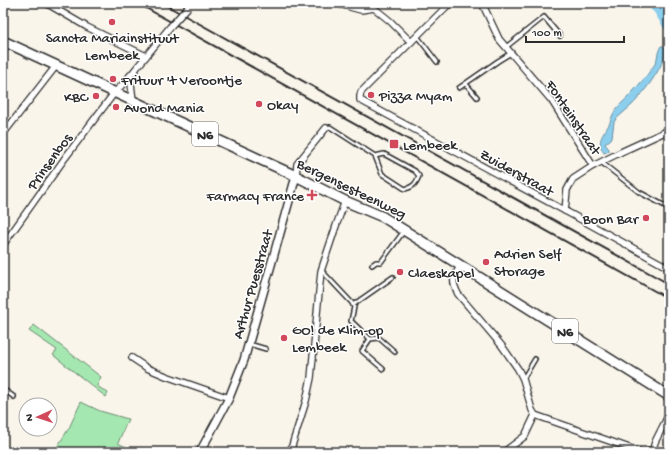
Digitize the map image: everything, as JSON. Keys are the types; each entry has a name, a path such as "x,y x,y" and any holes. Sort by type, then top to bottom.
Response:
{"main road":[{"name":"Bergensesteenweg","path":"3,41 296,176 345,201 383,217 669,396"}],"street":[{"path":"46,3 87,27 146,56"},
{"path":"335,3 361,10 375,6 411,42 450,3"},
{"name":"Fonteinstraat","path":"482,3 499,39 552,101 593,166"},
{"name":"Prinsenbos","path":"3,245 65,158 115,92 190,5"},
{"name":"Zuiderstraat","path":"411,42 362,92 360,100 669,268"},
{"path":"3,134 56,66"},
{"path":"130,76 133,100"},
{"path":"296,176 297,164 326,128"},
{"name":"Fonteinstraat","path":"565,211 568,190 573,179 593,166 669,130"},
{"name":"Arthur Puesstraat","path":"200,452 229,398 244,360 296,176"},
{"path":"290,452 306,401 311,378 321,271 345,201"},
{"path":"461,265 454,277 454,287 458,294 502,346 518,369 523,379 532,410 535,415 641,452"},
{"path":"132,358 147,368 166,376 229,398"},
{"path":"647,452 656,451 655,442 669,414"},
{"path":"504,452 526,436 535,415"}],"lane":[{"path":"506,47 544,17 560,36"},
{"path":"417,36 437,62"},
{"path":"459,88 498,60 511,53"},
{"path":"466,84 477,97"},
{"path":"326,128 330,128 375,156 382,174 405,189 411,188 417,182 419,176 415,171 384,154 375,156"},
{"path":"601,162 639,192 669,208"},
{"path":"372,265 376,262 381,262 405,230"},
{"path":"321,271 353,305 354,307 351,321 370,339 379,338 395,352"},
{"path":"353,305 393,277"},
{"path":"370,339 362,352 383,369"},
{"path":"249,344 266,349"},
{"path":"523,379 535,359"},
{"path":"3,389 14,397"}],"green space":[{"path":"34,325 101,377 97,386 108,393 106,397 53,355 57,350 29,331"},
{"path":"81,402 100,411 128,419 118,443 136,452 54,452 69,428"}],"water":[{"path":"661,46 664,46 665,52 660,68 632,105 614,122 612,137 605,144 609,151 604,153 600,143 614,113 655,64"}],"waterway":[{"path":"653,3 659,9 669,25"}],"railway":[{"path":"137,3 669,299"},
{"path":"162,3 669,284"}],"place":[{"name":"Sancta Mariainstituut Lembeek","path":"112,22"},
{"name":"Frituur 't Veroontje","path":"113,79"},
{"name":"Pizza Myam","path":"371,95"},
{"name":"KBC","path":"96,96"},
{"name":"Okay","path":"259,104"},
{"name":"Avond Mania","path":"116,107"},
{"name":"Lembeek","path":"394,144"},
{"name":"Farmacy France","path":"312,195"},
{"name":"Boon Bar","path":"646,218"},
{"name":"Adrien Self Storage","path":"486,262"},
{"name":"Claeskapel","path":"400,272"},
{"name":"GO! de Klim-op Lembeek","path":"284,338"}]}
